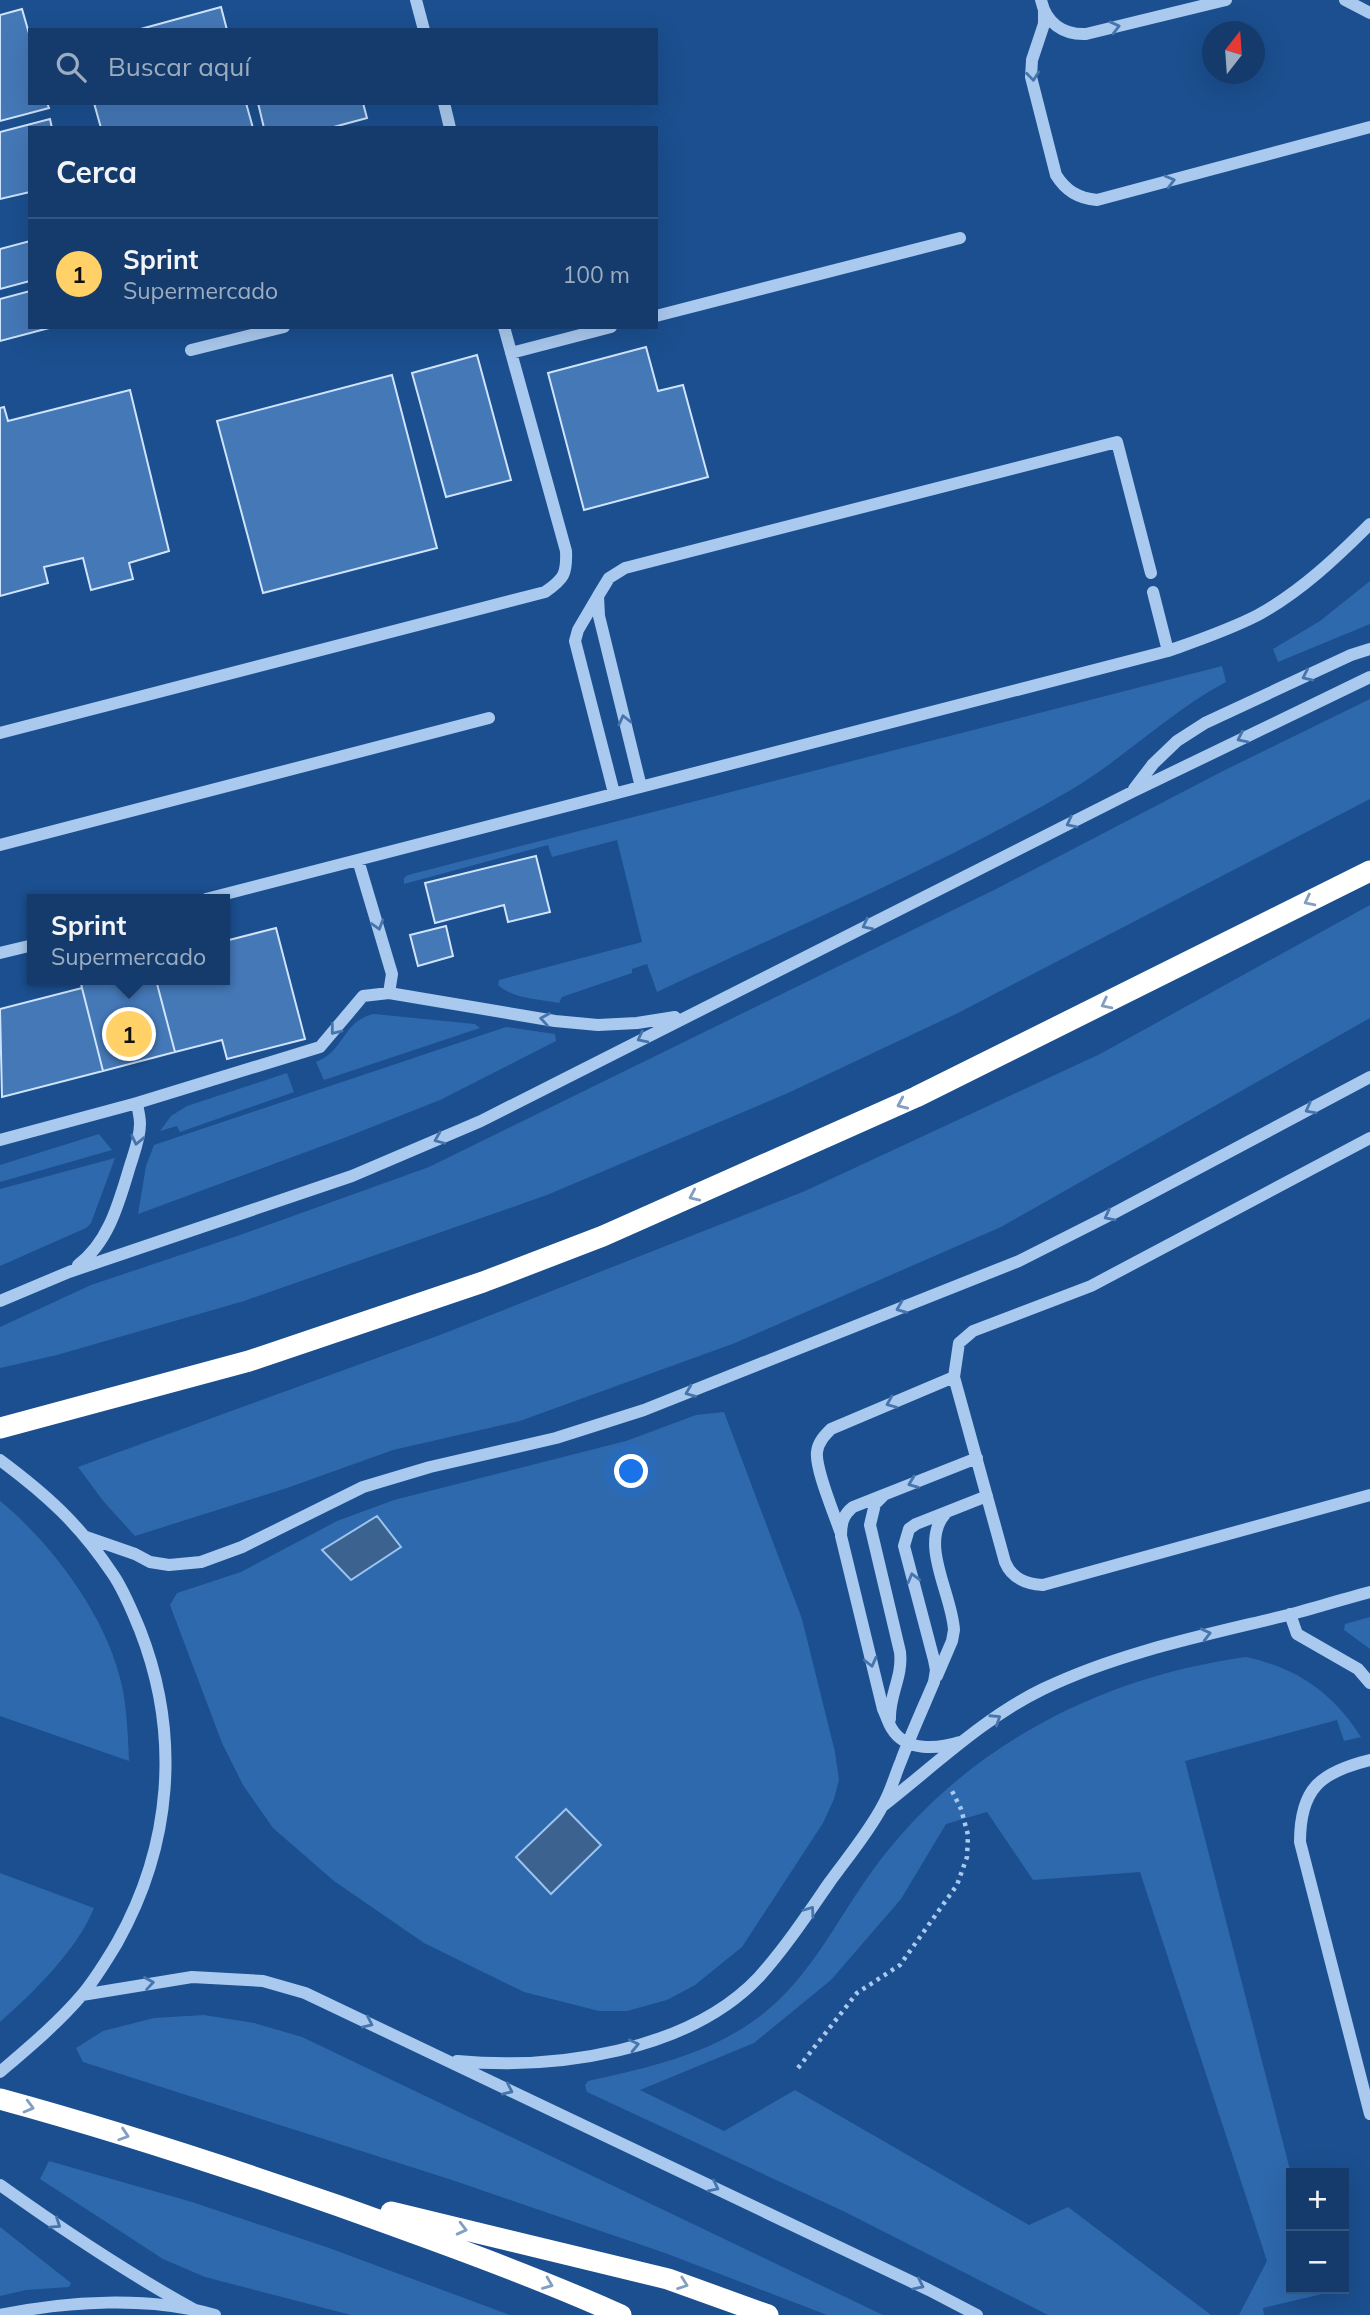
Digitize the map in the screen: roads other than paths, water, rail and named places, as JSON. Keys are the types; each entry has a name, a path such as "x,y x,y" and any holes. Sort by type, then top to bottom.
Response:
{"highway":[{"path":"0,1428 249,1361 483,1282 603,1236 916,1097 1370,870"},
{"path":"0,2099 277,2184 446,2244 621,2315"},
{"path":"277,2184 668,2279 768,2315"}],"street":[{"path":"416,0 423,28"},
{"path":"1042,5 1051,22 1075,35 1226,0"},
{"path":"1345,0 1370,13"},
{"path":"1042,5 1044,24 1032,60 1031,77 1056,175 1063,186 1085,198 1097,200 1370,127"},
{"path":"444,105 450,126"},
{"path":"658,315 960,238"},
{"path":"191,350 276,329"},
{"path":"0,733 545,592 558,583 566,570 566,551 505,329"},
{"path":"511,353 603,329"},
{"path":"614,793 575,641 578,630 609,578 625,568 1117,442 1151,573"},
{"path":"225,894 1168,651 1214,635 1258,615 1290,595 1335,558 1370,524"},
{"path":"1153,592 1168,651"},
{"path":"598,596 599,616 641,786"},
{"path":"1132,792 1177,741 1205,723 1351,655 1370,649"},
{"path":"0,1301 69,1272 352,1176 481,1121 1132,792 1370,677"},
{"path":"0,845 489,718"},
{"path":"358,860 392,974 389,993"},
{"path":"0,953 27,946"},
{"path":"0,1140 137,1103 320,1047 363,996 389,993 555,1021 598,1025 685,1016"},
{"path":"86,1537 150,1562 169,1565 201,1562 242,1547 363,1488 430,1467 556,1438 644,1410 1019,1261 1370,1076"},
{"path":"69,1272 88,1257 99,1243 119,1202 139,1133 137,1103"},
{"path":"1370,1138 1091,1286 973,1331 959,1343 954,1377 1008,1569 1028,1584 1043,1585 1370,1495"},
{"path":"954,1377 831,1429 822,1438 817,1450 817,1462 841,1536 883,1709 892,1730 908,1742 921,1747 940,1747 967,1741"},
{"path":"841,1536 841,1524 846,1513 853,1507 977,1458"},
{"path":"0,1460 58,1506 86,1537 113,1574 133,1612 148,1650 163,1716 167,1760 164,1806 150,1872 129,1921 108,1958 82,1995 50,2028 0,2072"},
{"path":"885,1495 875,1504 870,1525 900,1652 900,1673 890,1705 892,1730"},
{"path":"934,1682 934,1660 904,1546 909,1529 916,1524 987,1496"},
{"path":"446,2060 500,2064 568,2059 651,2041 697,2023 728,2004 758,1978 810,1911 884,1805 952,1641 954,1630 934,1546 937,1523 946,1513"},
{"path":"884,1805 989,1723 1042,1690 1109,1663 1203,1635 1370,1592"},
{"path":"1290,1614 1297,1634 1358,1669 1370,1683"},
{"path":"1370,1760 1325,1776 1310,1792 1300,1818 1300,1842 1370,2114"},
{"path":"82,1995 192,1977 263,1981 305,1993 977,2315"},
{"path":"0,2185 146,2283 195,2309 215,2315"},
{"path":"0,2315 39,2307 84,2304 195,2309"}],"place":[{"name":"Sprint","path":"129,1034"}]}
